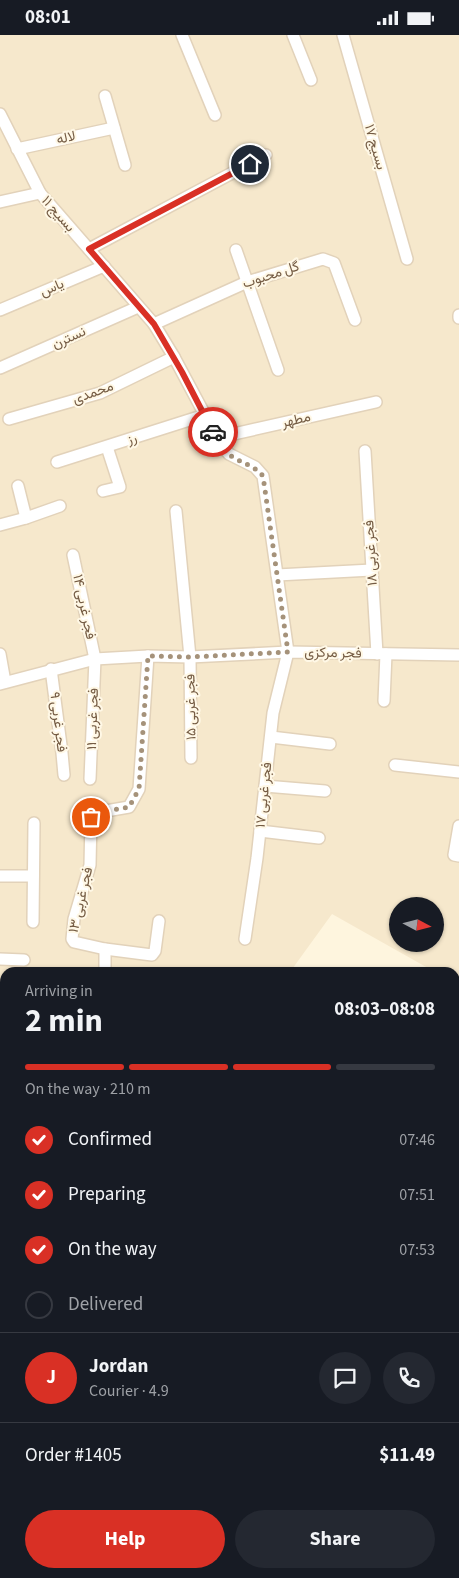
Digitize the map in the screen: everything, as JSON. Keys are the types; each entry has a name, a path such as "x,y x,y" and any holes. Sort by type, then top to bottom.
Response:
{"street":[{"path":"182,35 215,115"},
{"path":"294,35 311,80"},
{"name":"بسیج ۱۷","path":"343,35 407,259"},
{"path":"105,96 125,165"},
{"name":"بسیج ۱۱","path":"0,114 40,193 154,324 174,357 216,438 229,454 255,467 263,476 278,575"},
{"name":"لاله","path":"17,149 114,128"},
{"path":"89,249 266,155"},
{"path":"0,202 40,193"},
{"path":"236,250 278,370"},
{"name":"گل محبوب","path":"154,324 247,282 323,259 334,263 355,321"},
{"name":"یاس","path":"0,308 104,266"},
{"name":"نسترن","path":"0,368 138,307"},
{"name":"محمدی","path":"9,419 100,393 174,357"},
{"name":"مطهر","path":"216,438 376,402"},
{"name":"رز","path":"58,462 205,415"},
{"path":"103,491 120,487 107,447"},
{"name":"فجر غربی ۱۸","path":"365,451 372,570 384,701"},
{"path":"18,486 26,519"},
{"path":"0,525 26,519 60,505"},
{"name":"فجر غربی ۱۵","path":"176,511 190,657 191,758"},
{"name":"فجر غربی ۱۴","path":"73,555 95,659"},
{"path":"288,652 278,575 372,570"},
{"name":"فجر مرکزی","path":"3,683 95,659 288,652 459,655"},
{"name":"فجر غربی ۱۷","path":"245,939 274,713 288,652"},
{"path":"0,654 3,683"},
{"name":"فجر غربی ۱۳","path":"148,656 139,789 129,807 100,812 91,817 90,865 74,919 72,939 74,943 152,955 155,951 160,921"},
{"name":"فجر غربی ۱۱","path":"90,779 95,659"},
{"name":"فجر غربی ۹","path":"51,669 64,775"},
{"path":"271,737 330,744"},
{"path":"395,765 459,772"},
{"path":"265,786 326,791"},
{"path":"33,922 34,823"},
{"path":"459,826 454,855 459,856"},
{"path":"260,831 319,838"},
{"path":"0,876 33,876"},
{"path":"105,949 105,967"},
{"path":"0,959 24,960"}],"shaded area":[{"path":"0,35 459,35 459,967 426,967 401,953 444,953 444,897 389,897 389,946 332,914 294,967 0,967"}],"way so far":[{"path":"91,817 100,812 129,807 139,789 148,656 190,657 288,652 263,476 255,467 247,465 229,454 213,432"}],"route":[{"path":"213,432 174,357 154,324 89,249 250,164"}]}
